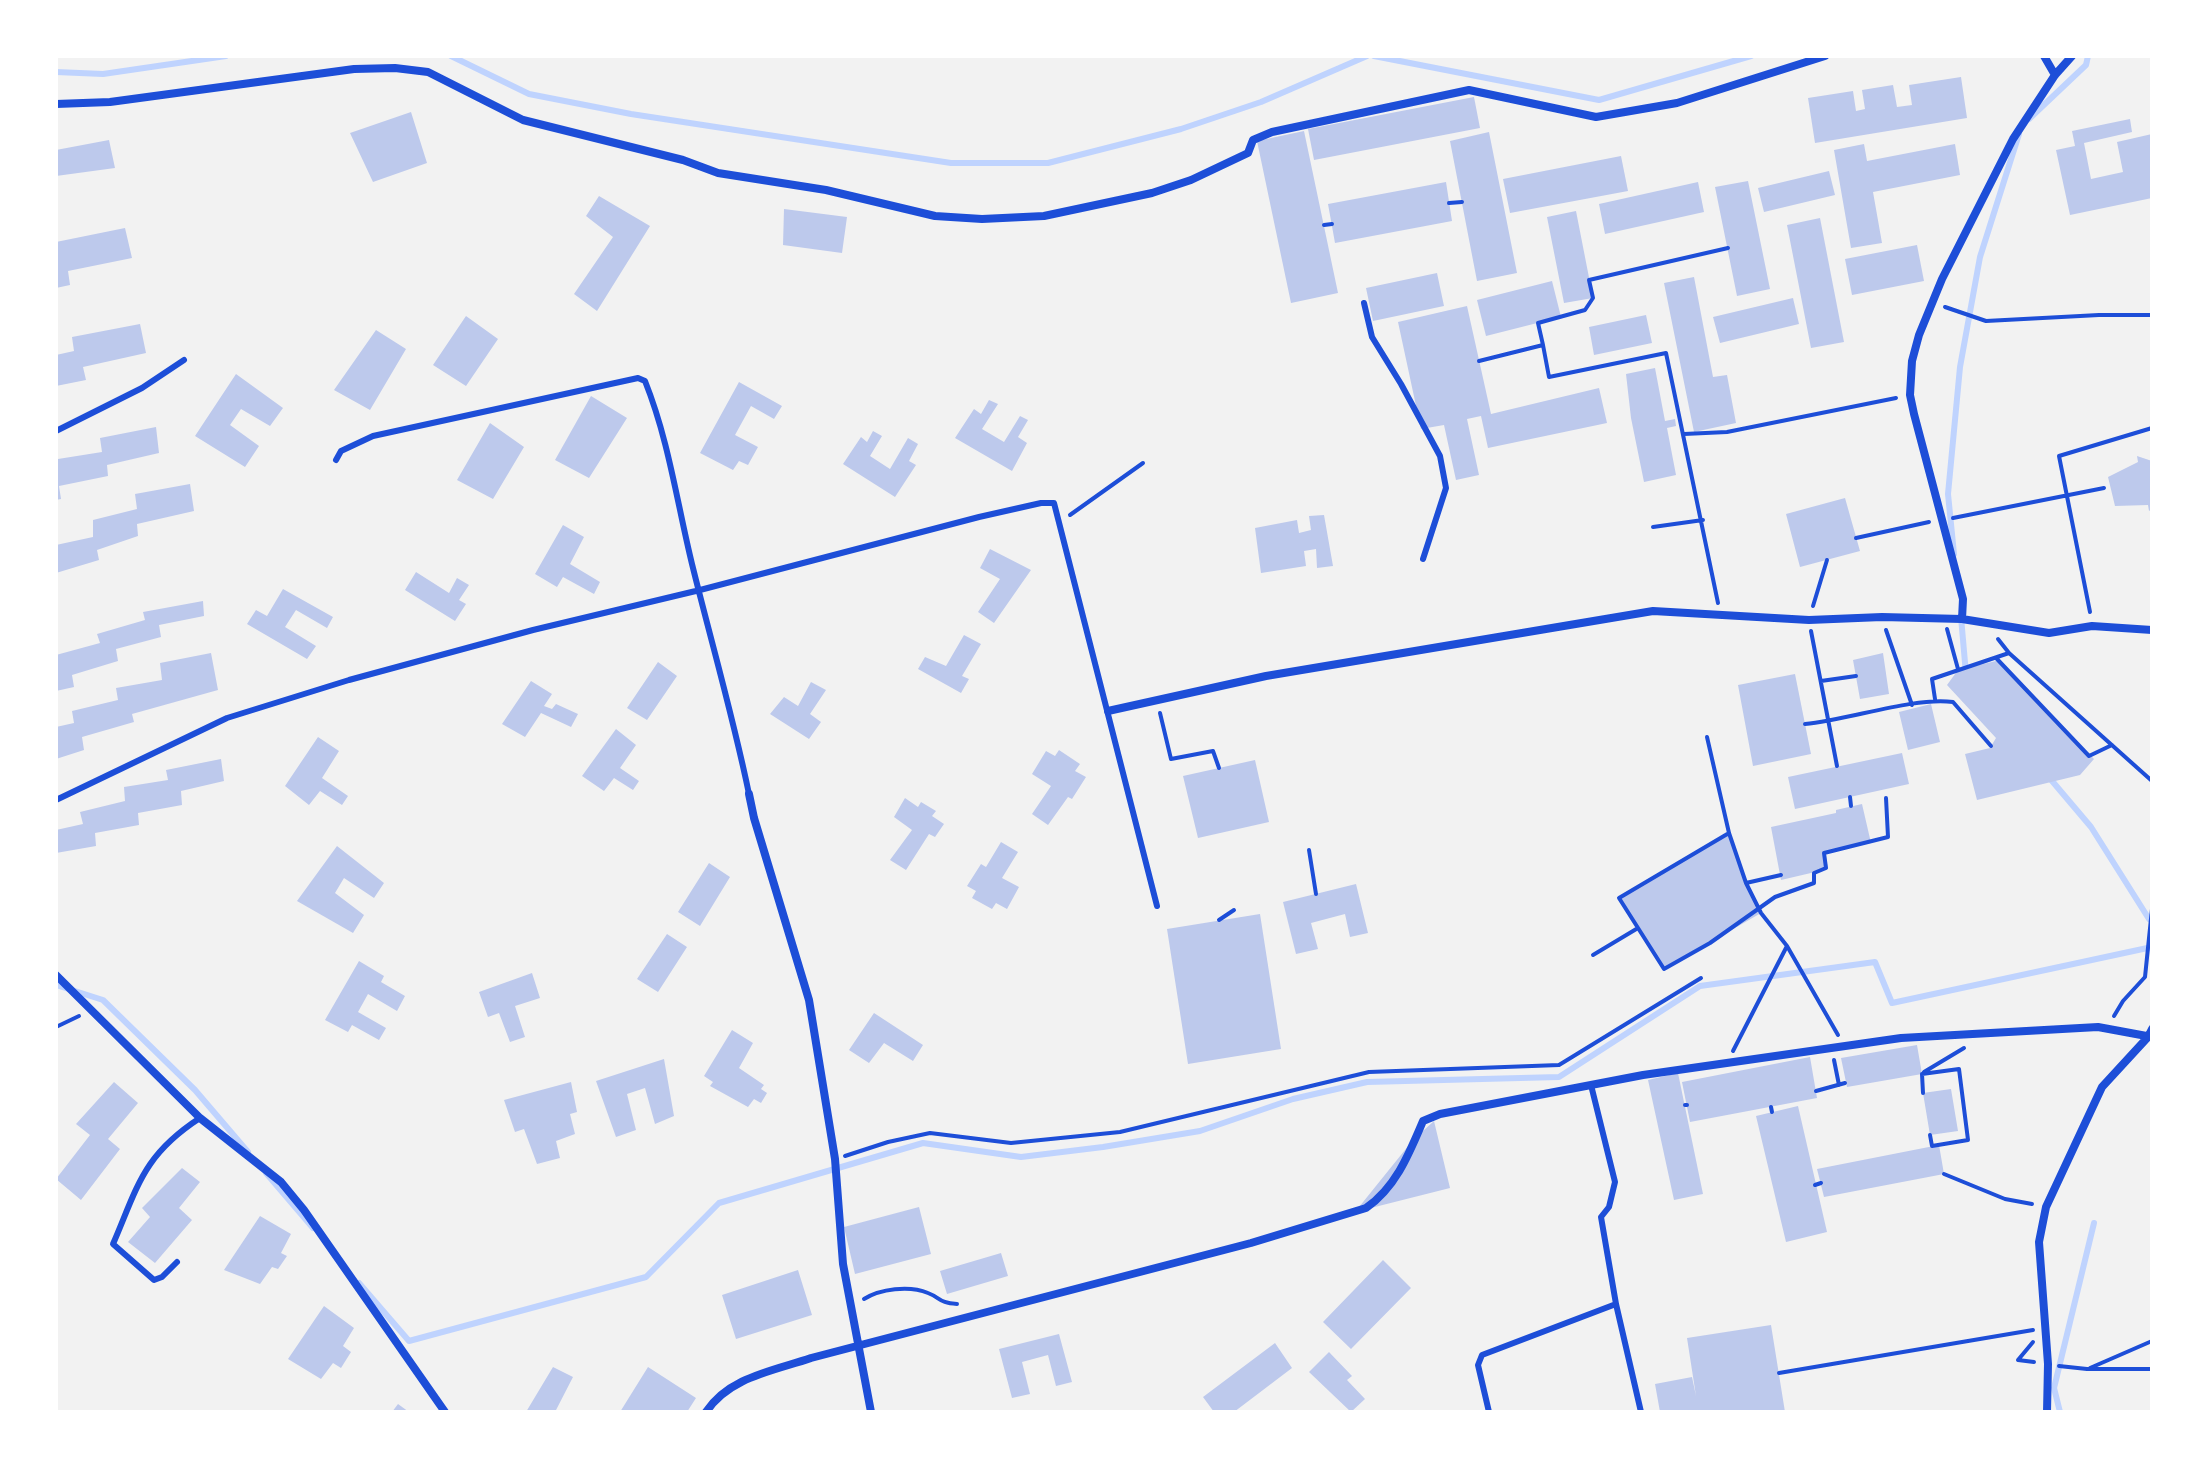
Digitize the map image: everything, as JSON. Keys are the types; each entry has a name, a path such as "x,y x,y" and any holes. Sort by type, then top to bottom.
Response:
{"street":[{"path":"56,104 110,102 354,69 395,68 428,72 523,120 683,160 718,173 826,190 935,216 982,219 1044,216 1152,193 1191,180 1248,153 1253,140 1272,132 1469,90 1596,117 1677,103 1825,56"},
{"path":"2044,56 2055,75"},
{"path":"1962,619 1963,599 1910,395 1912,361 1932,303 2013,139 2055,75 2072,56"},
{"path":"1108,711 1411,650 1653,611 1809,620 1882,617 1962,619 2049,633 2092,626 2152,630"},
{"path":"749,794 809,1000 835,1159 850,1308 871,1412"},
{"path":"56,975 200,1118 281,1182 304,1210 445,1412"},
{"path":"706,1412 724,1390 742,1381 857,1345 1251,1243 1366,1208 1380,1198 1402,1169 1423,1121 1440,1114 1756,1057 1901,1038 2098,1027 2151,1034"},
{"path":"2047,1412 2048,1364 2039,1242 2046,1207 2102,1087 2151,1034"}],"lane":[{"path":"1364,303 1372,337 1440,456 1446,488 1423,559"},
{"path":"56,431 142,388 184,360"},
{"path":"336,460 341,451 373,436 638,378 645,381 673,472 692,564 731,708 749,794"},
{"path":"56,800 227,718 349,680 533,630 1041,503 1054,503 1157,906"},
{"path":"1591,1085 1615,1182 1609,1207 1601,1217 1616,1304 1641,1412"},
{"path":"177,1262 162,1277 154,1280 113,1244 142,1174 168,1141 200,1118"},
{"path":"1489,1412 1478,1365 1482,1355 1616,1304"}],"path":[{"path":"1449,203 1462,202"},
{"path":"1324,225 1332,224"},
{"path":"1720,614 1666,353 1549,377 1538,323 1585,310 1593,298 1589,280 1728,248"},
{"path":"1932,303 1986,321 2152,315"},
{"path":"1479,361 1543,345"},
{"path":"1684,434 1727,432 1910,395"},
{"path":"2092,626 2059,456 2152,428"},
{"path":"1061,522 1143,463"},
{"path":"1961,516 2104,488"},
{"path":"1653,527 1703,520"},
{"path":"1856,538 1930,522"},
{"path":"1827,560 1809,620 1837,766"},
{"path":"1948,619 1958,669"},
{"path":"1984,621 2009,653 2152,781"},
{"path":"1888,637 1912,705"},
{"path":"1935,700 1932,679 2009,653"},
{"path":"1997,659 2089,756 2112,745"},
{"path":"1821,681 1856,676"},
{"path":"1157,699 1171,759 1213,751 1219,768"},
{"path":"1805,724 1935,700 1953,702 1991,746"},
{"path":"1707,737 1729,833 1746,883 1761,913 1787,946 1844,1045"},
{"path":"1850,797 1851,806"},
{"path":"1729,833 1619,898 1664,969 1710,943 1775,897 1814,883 1814,873 1826,868 1824,853 1888,837 1886,798"},
{"path":"1309,850 1316,894"},
{"path":"1746,883 1781,875"},
{"path":"2112,1029 2115,1013 2145,977 2152,909"},
{"path":"1219,920 1234,910"},
{"path":"1593,955 1638,928"},
{"path":"1733,1051 1787,946"},
{"path":"835,1159 888,1142 930,1133 1011,1143 1120,1132 1369,1072 1559,1065 1701,978"},
{"path":"56,1027 92,1010"},
{"path":"1922,1074 1969,1045"},
{"path":"1833,1050 1839,1085"},
{"path":"1922,1074 1959,1069 1968,1140 1932,1146 1930,1135"},
{"path":"1922,1074 1923,1093"},
{"path":"1816,1091 1845,1083"},
{"path":"1944,1174 2005,1199 2043,1206"},
{"path":"850,1308 875,1293 906,1289 929,1293 941,1304 962,1305"},
{"path":"1779,1373 2045,1328"},
{"path":"2087,1369 2152,1341"},
{"path":"2048,1364 2087,1369 2152,1369"}],"building":[{"path":"1961,77 1967,118 1815,143 1808,98 1853,91 1856,111 1865,109 1862,90 1893,85 1897,107 1912,105 1909,85"},
{"path":"1474,97 1480,128 1314,160 1308,129"},
{"path":"411,112 427,163 373,182 350,133"},
{"path":"2130,119 2132,132 2084,143 2091,179 2123,172 2117,142 2152,134 2152,198 2070,215 2056,150 2075,146 2072,131"},
{"path":"1304,131 1338,293 1291,303 1257,141"},
{"path":"1489,132 1517,273 1477,281 1450,141"},
{"path":"109,140 115,168 56,176 56,150"},
{"path":"1864,144 1867,161 1955,144 1960,175 1873,192 1882,243 1851,248 1834,150"},
{"path":"1621,156 1628,191 1510,213 1503,179"},
{"path":"1829,171 1835,195 1764,212 1758,188"},
{"path":"1748,181 1770,289 1737,296 1715,187"},
{"path":"1446,182 1452,221 1335,243 1328,204"},
{"path":"1698,182 1704,212 1605,234 1599,204"},
{"path":"599,196 650,226 597,311 574,294 613,237 586,216"},
{"path":"784,209 847,217 842,253 783,245"},
{"path":"1576,211 1593,298 1564,303 1547,217"},
{"path":"1820,218 1844,342 1811,348 1787,225"},
{"path":"125,228 132,258 68,271 70,285 56,288 56,242"},
{"path":"1917,245 1924,281 1852,295 1845,259"},
{"path":"1437,273 1444,306 1373,321 1366,288"},
{"path":"1694,277 1713,377 1727,375 1736,423 1694,432 1664,283"},
{"path":"1552,281 1561,317 1486,336 1477,300"},
{"path":"1793,298 1799,324 1720,343 1713,317"},
{"path":"1467,306 1491,414 1599,388 1607,423 1488,448 1481,416 1467,419 1479,475 1456,480 1444,425 1421,429 1398,322"},
{"path":"1646,315 1652,343 1594,355 1589,327"},
{"path":"466,316 498,339 466,386 433,365"},
{"path":"140,324 146,353 83,367 86,380 56,386 56,355 74,351 72,337"},
{"path":"376,330 406,349 370,410 334,390"},
{"path":"1655,368 1665,421 1675,419 1676,426 1667,428 1676,475 1644,482 1626,374"},
{"path":"236,374 283,408 270,426 241,409 230,425 259,446 245,467 195,436"},
{"path":"739,382 782,406 774,419 751,406 735,435 758,447 748,465 739,461 733,470 700,453"},
{"path":"591,396 627,418 589,478 555,460"},
{"path":"989,400 998,404 982,429 1004,442 1020,416 1028,420 1018,437 1027,443 1012,471 955,438 974,409 981,414"},
{"path":"490,423 524,447 493,499 457,480"},
{"path":"156,427 159,453 107,465 108,476 59,486 61,499 56,500 58,459 102,452 100,438"},
{"path":"873,431 882,436 870,456 890,469 908,438 918,444 909,461 916,465 895,497 843,464 861,437 867,442"},
{"path":"2137,456 2152,461 2152,509 2149,511 2148,505 2115,506 2108,477 2138,462"},
{"path":"190,484 194,511 137,524 138,536 97,550 99,560 56,573 56,545 93,537 93,520 137,509 135,494"},
{"path":"1845,498 1860,551 1800,567 1786,514"},
{"path":"1324,515 1333,566 1317,568 1316,549 1304,551 1306,566 1261,573 1255,528 1297,520 1299,533 1311,530 1309,516"},
{"path":"563,525 584,537 570,564 600,582 594,594 563,577 557,587 535,574"},
{"path":"990,549 1031,570 994,623 978,612 1000,579 980,568"},
{"path":"416,572 449,593 457,578 469,585 459,600 466,604 455,621 405,590"},
{"path":"283,589 333,617 327,628 296,610 285,627 316,646 307,659 247,624 256,610 267,616"},
{"path":"203,601 204,616 159,625 161,637 116,649 118,661 72,675 74,687 56,691 56,655 100,643 97,634 145,620 143,612"},
{"path":"964,635 981,644 962,676 969,679 961,693 918,669 925,657 946,666"},
{"path":"211,653 218,690 132,714 134,722 82,737 84,750 56,759 56,727 74,723 72,711 118,700 116,688 162,680 160,663"},
{"path":"1883,653 1889,694 1860,699 1853,660"},
{"path":"1996,661 2094,759 2080,775 1977,800 1965,754 1990,748 1996,738 1947,685 1958,670"},
{"path":"658,662 677,676 647,720 627,708"},
{"path":"1795,674 1811,754 1753,766 1738,685"},
{"path":"531,681 552,694 544,706 552,709 556,704 578,714 571,727 541,713 525,737 502,724"},
{"path":"811,682 826,690 810,714 821,722 809,739 770,714 784,697 798,706"},
{"path":"1931,704 1940,742 1908,750 1899,712"},
{"path":"616,729 636,745 620,768 639,781 633,790 614,778 604,791 582,776"},
{"path":"318,737 339,751 322,778 348,796 342,805 320,791 309,805 285,786"},
{"path":"1059,750 1080,764 1075,771 1086,777 1072,799 1068,797 1048,825 1032,814 1051,786 1032,774 1046,751 1055,756"},
{"path":"1902,753 1909,784 1795,809 1788,777"},
{"path":"221,759 224,781 181,791 182,805 138,813 139,825 95,833 96,846 56,853 56,830 83,824 80,812 125,801 124,787 168,780 166,770"},
{"path":"1255,760 1269,822 1198,838 1183,776"},
{"path":"905,798 918,807 921,802 936,811 932,816 944,824 935,837 929,834 906,870 890,860 912,830 894,817"},
{"path":"1862,804 1871,843 1825,853 1828,869 1781,880 1771,827"},
{"path":"1729,833 1746,883 1761,913 1664,969 1619,898"},
{"path":"1001,842 1018,852 1002,878 1019,887 1007,909 996,903 992,909 972,898 976,891 967,886 981,864 986,867"},
{"path":"337,846 384,883 374,898 344,878 335,893 364,915 353,933 297,901"},
{"path":"709,863 730,877 700,926 678,912"},
{"path":"1356,884 1368,933 1350,937 1345,914 1311,923 1318,949 1296,954 1283,902"},
{"path":"1260,914 1281,1049 1188,1064 1167,929"},
{"path":"667,934 687,947 658,992 637,979"},
{"path":"359,961 384,976 381,982 405,996 397,1011 368,994 358,1012 386,1028 379,1040 352,1025 348,1032 325,1020"},
{"path":"532,973 540,998 515,1006 525,1037 510,1042 499,1013 488,1017 479,992"},
{"path":"874,1013 923,1045 913,1061 884,1043 869,1063 849,1050"},
{"path":"732,1030 753,1043 739,1068 764,1085 761,1089 767,1093 761,1103 754,1099 748,1107 710,1086 713,1082 704,1076"},
{"path":"1917,1045 1922,1074 1847,1087 1841,1058"},
{"path":"1810,1057 1817,1098 1690,1122 1682,1082"},
{"path":"664,1059 674,1116 655,1124 645,1088 627,1094 636,1130 616,1137 596,1081"},
{"path":"1678,1073 1703,1194 1674,1200 1648,1080"},
{"path":"114,1082 138,1103 108,1139 120,1149 81,1200 56,1179 90,1135 76,1124"},
{"path":"571,1082 577,1112 570,1114 575,1134 556,1141 560,1158 537,1164 524,1129 515,1132 504,1100"},
{"path":"1951,1089 1958,1131 1930,1135 1923,1093"},
{"path":"1798,1106 1827,1232 1786,1242 1756,1116"},
{"path":"1434,1121 1450,1188 1355,1212 1413,1140"},
{"path":"1939,1145 1944,1174 1824,1197 1817,1169"},
{"path":"182,1168 200,1182 179,1208 192,1220 155,1263 128,1242 150,1217 142,1208"},
{"path":"919,1207 931,1254 855,1274 844,1227"},
{"path":"260,1216 291,1234 281,1253 287,1256 278,1269 272,1267 260,1284 224,1270"},
{"path":"1001,1253 1008,1276 947,1294 940,1271"},
{"path":"1383,1260 1411,1288 1351,1349 1323,1322"},
{"path":"798,1270 812,1315 736,1339 722,1295"},
{"path":"324,1306 354,1328 343,1346 351,1352 341,1368 333,1363 321,1379 288,1359"},
{"path":"1771,1325 1785,1412 1660,1412 1655,1384 1692,1377 1696,1396 1687,1338"},
{"path":"1059,1334 1072,1382 1056,1386 1048,1355 1022,1362 1030,1394 1012,1398 999,1349"},
{"path":"1275,1343 1292,1368 1234,1412 1214,1412 1203,1397"},
{"path":"1329,1352 1352,1376 1347,1380 1365,1399 1351,1412 1309,1372"},
{"path":"553,1367 573,1377 555,1412 526,1412"},
{"path":"648,1367 696,1398 687,1412 620,1412"},
{"path":"398,1404 409,1412 392,1412"}],"waterway":[{"path":"56,72 103,74 226,56"},
{"path":"451,56 529,94 631,114 951,163 1048,163 1181,129 1261,102 1367,56"},
{"path":"1374,56 1599,100 1751,56"},
{"path":"2029,119 2086,65 2088,56"},
{"path":"1954,554 1948,494 1960,367 1980,257 2019,134"},
{"path":"1961,617 1966,674"},
{"path":"2047,775 2091,827 2149,919"},
{"path":"359,1283 409,1341 646,1277 719,1203 923,1143 1021,1157 1200,1131 1293,1099 1367,1082 1559,1077 1700,986 1875,962 1892,1003 2152,947"},
{"path":"56,985 103,1000 195,1090 248,1152"},
{"path":"266,1173 313,1228"},
{"path":"2060,1412 2054,1388 2094,1223"}]}
